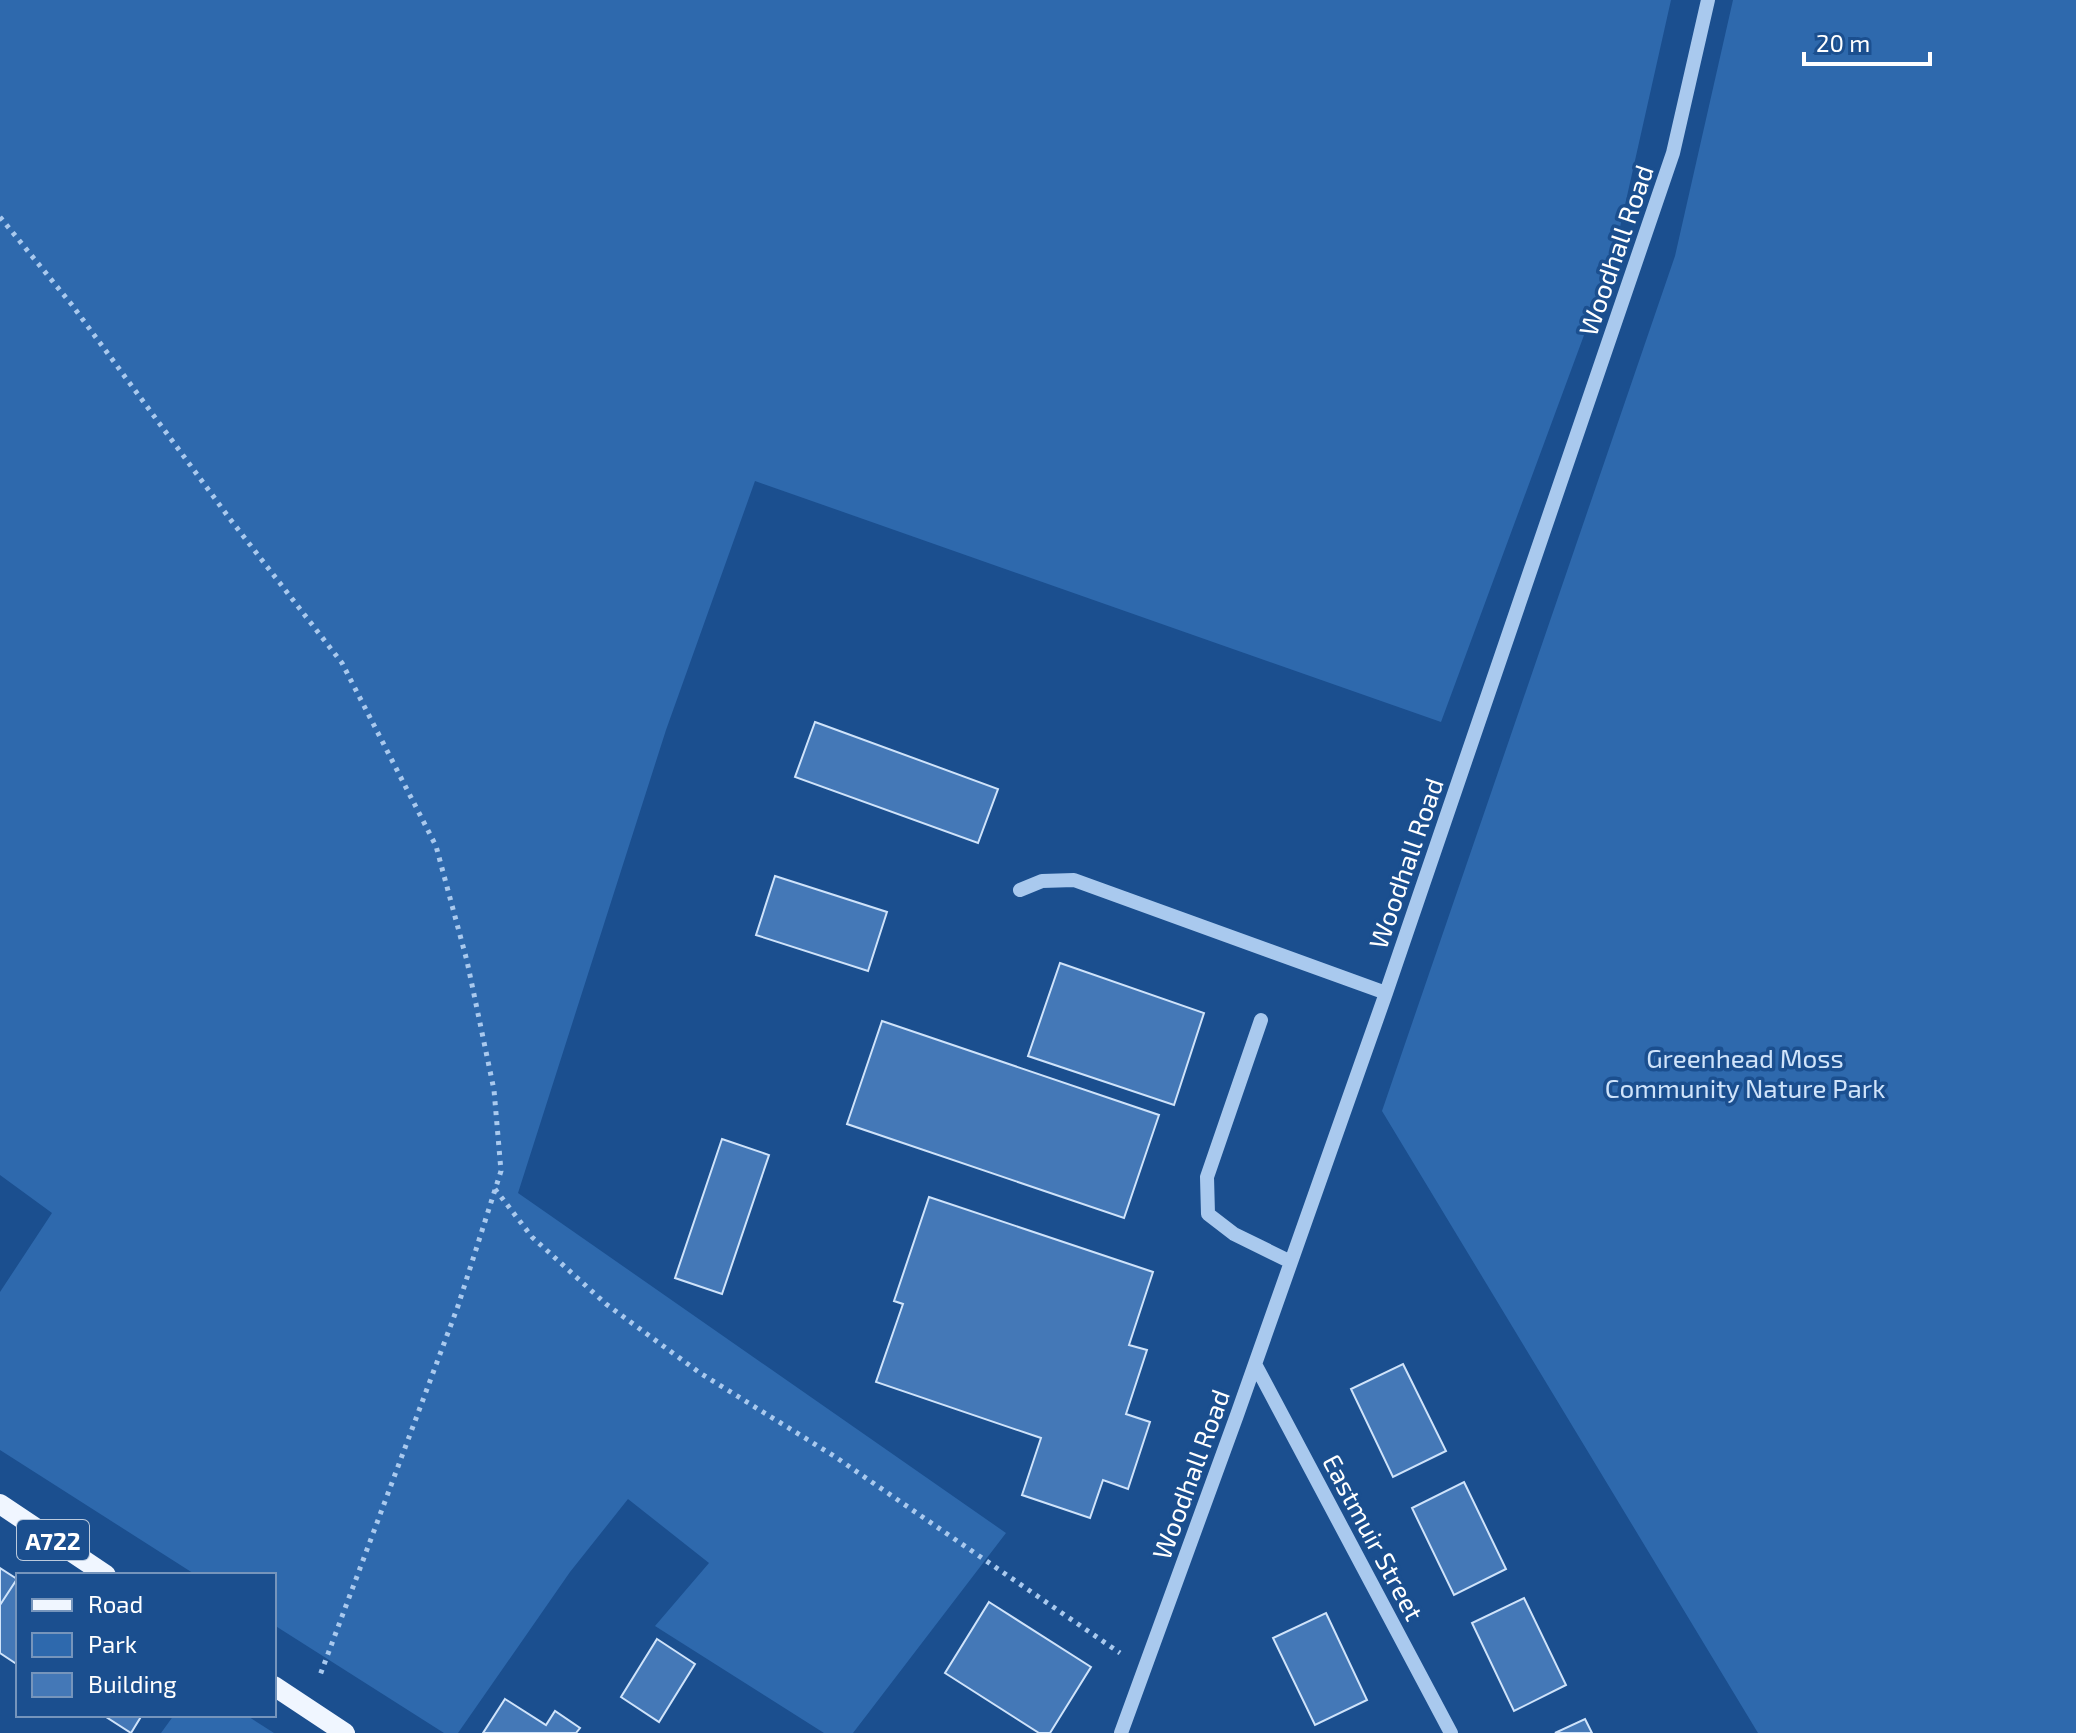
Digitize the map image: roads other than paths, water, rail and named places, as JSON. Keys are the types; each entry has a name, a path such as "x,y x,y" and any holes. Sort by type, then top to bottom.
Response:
{"main road":[{"name":"A722","path":"0,1504 103,1573"},
{"path":"276,1687 345,1733"}],"street":[{"name":"Woodhall Road","path":"1121,1733 1386,993 1673,153 1708,0"},
{"path":"1020,890 1042,881 1074,880 1386,993"},
{"path":"1261,1020 1207,1177 1208,1214 1234,1234 1291,1262"},
{"name":"Eastmuir Street","path":"1255,1364 1451,1733"}],"park label":[{"name":"Greenhead Moss Community Nature Park","path":"1745,1072"}]}
